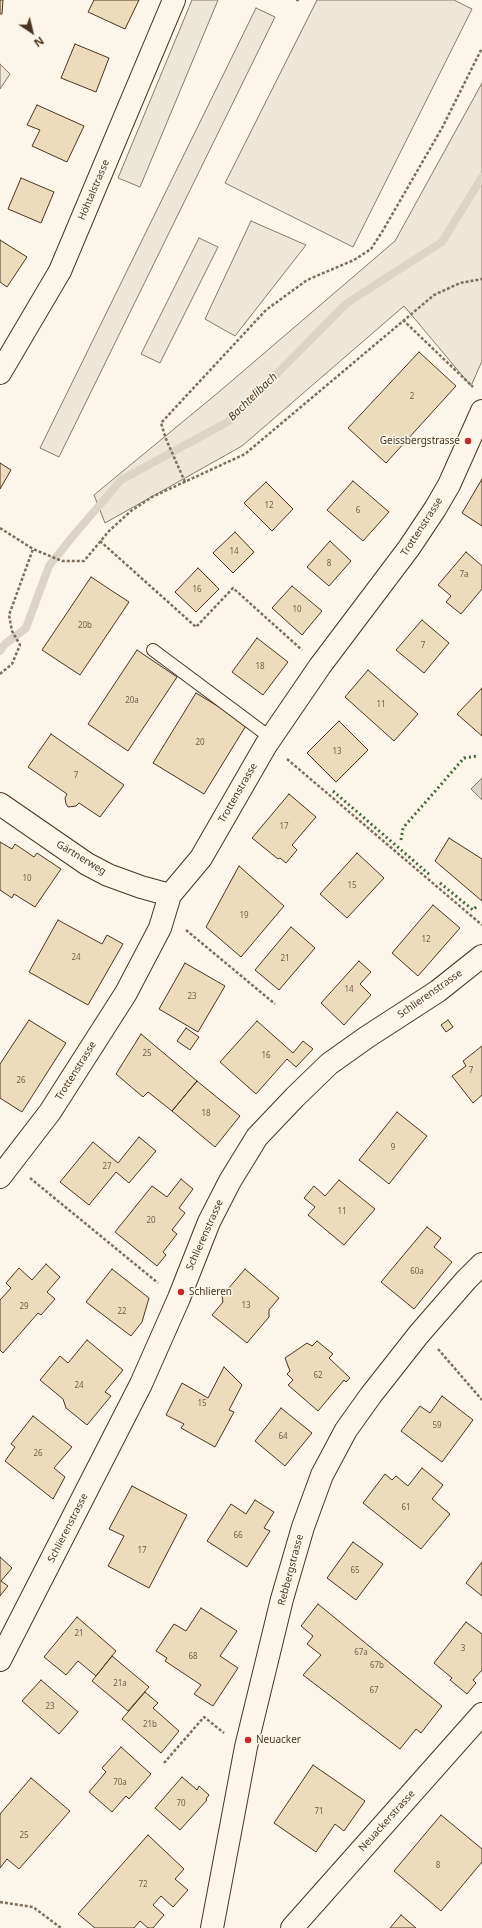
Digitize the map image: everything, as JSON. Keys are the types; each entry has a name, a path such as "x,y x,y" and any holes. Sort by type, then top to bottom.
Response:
{"street":[{"name":"Höhtalstrasse","path":"0,373 60,271 174,0"},
{"name":"Trottenstrasse","path":"0,1177 50,1112 126,993 160,928 170,895 201,858 271,738 320,666 409,548 435,509 449,485 479,401"},
{"name":"Gärtnerweg","path":"0,804 86,864 108,875 141,887 170,895"},
{"name":"Schlierenstrasse","path":"0,1660 141,1384 179,1298 209,1222 230,1181 258,1137 295,1097 329,1064 367,1037 438,991 482,956"},
{"name":"Rebbergstrasse","path":"212,1928 246,1747 282,1599 303,1527 322,1475 346,1430 371,1395 419,1334 482,1264"},
{"name":"Neuackerstrasse","path":"292,1928 482,1714"}],"lane":[{"path":"153,650 271,738"}],"path":[{"path":"185,482 166,439 161,423 266,310 307,280 354,260 371,249 442,128 482,48"},
{"path":"0,528 43,553 62,560 84,560 109,531 131,511 152,498 245,454 434,295 460,283 482,279"},
{"path":"403,320 479,401"},
{"path":"100,541 196,627 233,588 320,666"},
{"path":"0,674 12,664 20,645 12,631 8,614 33,548"},
{"path":"284,756 482,925"},
{"path":"181,926 275,1004"},
{"path":"26,1175 163,1288"},
{"path":"443,1353 482,1400"},
{"path":"164,1763 204,1717 237,1743 246,1747"},
{"path":"0,1902 33,1907 61,1928"}],"shaded area":[{"path":"192,0 218,0 140,187 118,178"},
{"path":"317,0 454,0 472,9 353,247 225,183"},
{"path":"256,8 275,17 59,457 40,448"},
{"path":"0,64 10,74 0,89"},
{"path":"482,83 482,361 471,386 404,306 242,446 105,523 94,495 220,391 395,241"},
{"path":"251,221 306,245 235,336 205,319"},
{"path":"199,238 218,247 160,363 141,354"},
{"path":"482,778 482,800 471,789"}],"building":[{"path":"0,0 3,0 2,14 0,14"},
{"path":"94,0 139,0 125,29 88,12"},
{"path":"75,44 109,58 96,92 61,78"},
{"path":"37,105 84,126 67,162 32,146 40,130 27,125"},
{"path":"21,178 54,192 41,223 8,209"},
{"path":"0,240 27,257 7,287 0,282"},
{"path":"419,352 456,386 386,463 348,428"},
{"path":"0,463 11,470 0,489"},
{"path":"482,479 482,526 462,513"},
{"path":"353,481 389,512 363,541 327,510"},
{"path":"266,482 293,509 272,531 244,503"},
{"path":"235,532 254,552 233,573 213,553"},
{"path":"330,541 351,561 329,586 307,567"},
{"path":"466,552 482,566 482,589 461,614 446,602 451,596 438,585"},
{"path":"198,568 219,589 196,612 175,592"},
{"path":"91,577 129,602 80,675 42,650"},
{"path":"292,586 322,611 302,635 272,608"},
{"path":"422,620 449,643 424,673 396,650"},
{"path":"257,638 288,662 263,695 232,672"},
{"path":"137,650 177,677 128,751 88,724"},
{"path":"368,670 418,714 394,741 345,697"},
{"path":"482,688 482,736 457,714"},
{"path":"196,693 247,724 204,794 153,763"},
{"path":"339,721 368,750 336,782 307,753"},
{"path":"51,734 124,785 100,817 79,803 76,806 68,807 65,798 67,794 28,767"},
{"path":"289,794 316,817 292,845 297,850 286,863 280,858 278,859 252,838"},
{"path":"449,838 482,859 482,901 435,861"},
{"path":"0,842 12,849 15,844 34,857 37,853 61,869 35,907 14,894 12,898 0,890"},
{"path":"357,853 384,878 347,918 320,894"},
{"path":"239,866 284,906 241,957 206,927"},
{"path":"433,905 460,928 418,976 392,953"},
{"path":"58,920 102,944 107,935 123,944 88,1005 29,972"},
{"path":"291,927 315,948 279,990 255,970"},
{"path":"359,961 371,972 360,984 371,995 344,1025 321,1003"},
{"path":"185,963 225,986 198,1032 159,1009"},
{"path":"29,1020 66,1043 22,1112 0,1098 0,1064"},
{"path":"448,1020 453,1027 446,1032 441,1025"},
{"path":"257,1021 293,1053 303,1041 313,1049 296,1067 287,1059 256,1094 220,1062"},
{"path":"186,1028 199,1037 190,1050 177,1041"},
{"path":"141,1034 197,1081 172,1111 148,1092 143,1097 116,1074"},
{"path":"482,1046 482,1095 473,1103 452,1076 466,1066 463,1061"},
{"path":"197,1081 240,1116 215,1147 172,1111"},
{"path":"397,1112 427,1136 389,1184 359,1160"},
{"path":"139,1137 156,1151 129,1183 116,1172 89,1205 60,1182 93,1142 118,1163"},
{"path":"181,1179 193,1189 179,1208 185,1213 172,1230 177,1234 163,1252 166,1255 157,1266 115,1232 152,1186 167,1197"},
{"path":"339,1180 375,1209 344,1245 308,1215 315,1207 304,1198 314,1186 325,1196"},
{"path":"427,1227 441,1238 434,1247 452,1262 414,1309 381,1282"},
{"path":"46,1264 60,1277 47,1292 55,1299 41,1315 38,1313 3,1353 0,1350 0,1300 11,1288 6,1283 19,1268 32,1280"},
{"path":"112,1269 149,1298 142,1322 131,1336 86,1302"},
{"path":"245,1269 279,1298 269,1310 269,1317 247,1343 212,1315 223,1302 222,1296"},
{"path":"87,1340 123,1370 105,1392 111,1396 87,1425 66,1408 63,1399 40,1380 60,1356 68,1363"},
{"path":"317,1341 333,1354 329,1358 350,1378 346,1382 344,1380 318,1411 288,1385 293,1380 287,1374 290,1371 285,1358 307,1343 312,1346"},
{"path":"224,1367 242,1385 229,1410 234,1412 215,1447 181,1428 184,1424 166,1415 182,1383 208,1398"},
{"path":"442,1396 473,1420 442,1462 401,1431 420,1406 430,1413"},
{"path":"281,1408 312,1433 285,1466 255,1441"},
{"path":"33,1416 72,1447 54,1468 65,1477 53,1499 5,1461 15,1447 11,1444"},
{"path":"422,1468 443,1485 432,1499 450,1514 421,1549 363,1503 385,1474 392,1480 396,1476 408,1486"},
{"path":"132,1486 187,1515 149,1588 108,1566 124,1536 109,1529"},
{"path":"255,1500 274,1512 264,1528 270,1531 247,1567 207,1541 231,1504 246,1514"},
{"path":"353,1542 383,1564 356,1600 327,1578"},
{"path":"0,1557 12,1568 1,1581 8,1586 0,1596"},
{"path":"482,1562 482,1596 466,1583"},
{"path":"318,1604 442,1706 421,1733 416,1729 400,1749 303,1675 321,1655 307,1644 313,1636 301,1626"},
{"path":"201,1608 237,1631 220,1656 238,1668 213,1706 194,1694 201,1685 165,1661 167,1658 156,1651 174,1624 186,1631"},
{"path":"77,1617 116,1651 96,1676 78,1661 66,1675 44,1657"},
{"path":"466,1622 482,1634 482,1670 473,1680 476,1683 467,1694 450,1680 452,1678 434,1663"},
{"path":"112,1656 149,1687 128,1711 92,1681"},
{"path":"41,1680 78,1712 59,1734 22,1701"},
{"path":"145,1692 158,1703 153,1708 179,1731 161,1753 122,1719"},
{"path":"121,1747 151,1774 129,1799 126,1796 112,1812 89,1792 106,1772 102,1768"},
{"path":"313,1765 365,1801 344,1831 335,1824 316,1852 274,1823"},
{"path":"182,1777 197,1790 199,1786 209,1795 206,1799 207,1800 180,1830 155,1808"},
{"path":"31,1778 70,1811 19,1869 7,1859 0,1868 0,1814"},
{"path":"441,1815 482,1849 482,1862 441,1911 394,1871"},
{"path":"148,1835 184,1869 175,1879 188,1890 173,1907 161,1896 153,1905 164,1915 153,1928 148,1928 140,1921 134,1928 95,1928 78,1914"},
{"path":"401,1915 416,1928 390,1928"}],"waterway":[{"name":"Bachtelibach","path":"0,651 5,644 26,628 49,566 121,480 231,420 347,303 442,242 482,177"}],"hedge":[{"path":"401,840 403,828 464,758 478,756"},
{"path":"333,791 430,875"},
{"path":"440,883 473,910 478,905"}],"place":[{"name":"Geissbergstrasse","path":"468,441"},
{"name":"Schlieren","path":"181,1292"},
{"name":"Neuacker","path":"248,1740"}]}
